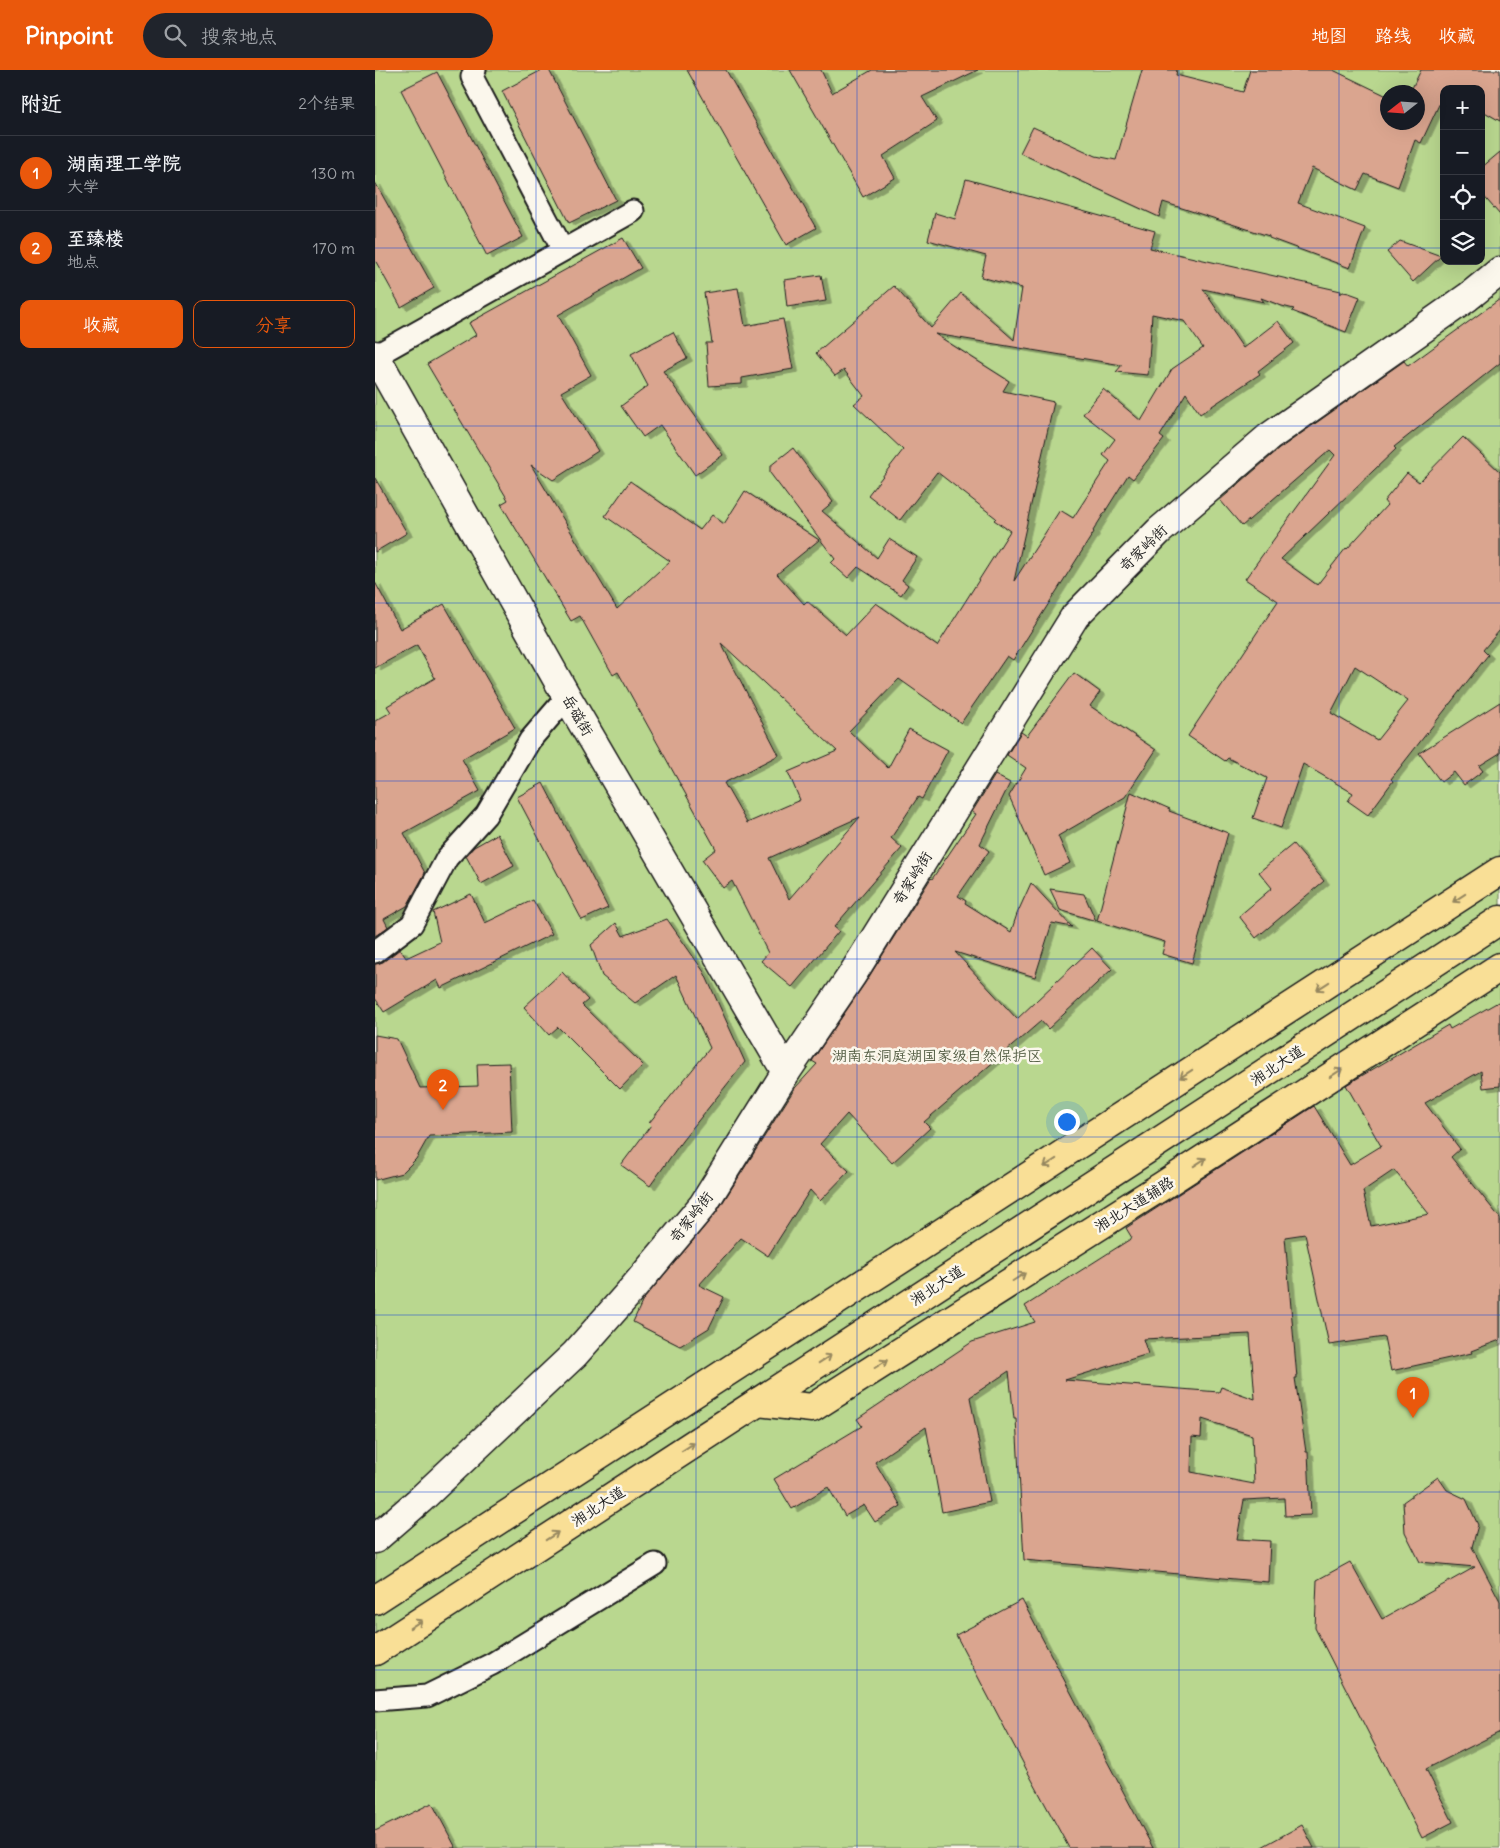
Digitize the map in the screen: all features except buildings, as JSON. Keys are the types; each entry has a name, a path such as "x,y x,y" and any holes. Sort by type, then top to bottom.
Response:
{"main road":[{"path":"375,1600 1500,871"},
{"name":"湘北大道","path":"375,1651 1500,920"},
{"name":"湘北大道辅路","path":"758,1402 812,1408 1163,1186 1500,967"}],"street":[{"path":"475,70 472,76 563,250"},
{"path":"375,356 633,211"},
{"name":"奇家岭街","path":"375,1539 420,1500 575,1354 703,1205 786,1072 852,975 1075,616 1159,531 1269,437 1468,297 1500,271"},
{"name":"岳磁街","path":"375,356 567,697 786,1072"},
{"path":"375,952 412,924 447,858 486,815 530,740 567,697"},
{"path":"375,1700 427,1696 492,1664 655,1564"}],"green space":[{"name":"湖南东洞庭湖国家级自然保护区","path":"375,70 1500,70 1500,1848 375,1848"}],"place":[{"name":"至臻楼","path":"443,1110"},
{"name":"湖南理工学院","path":"1413,1418"}]}
